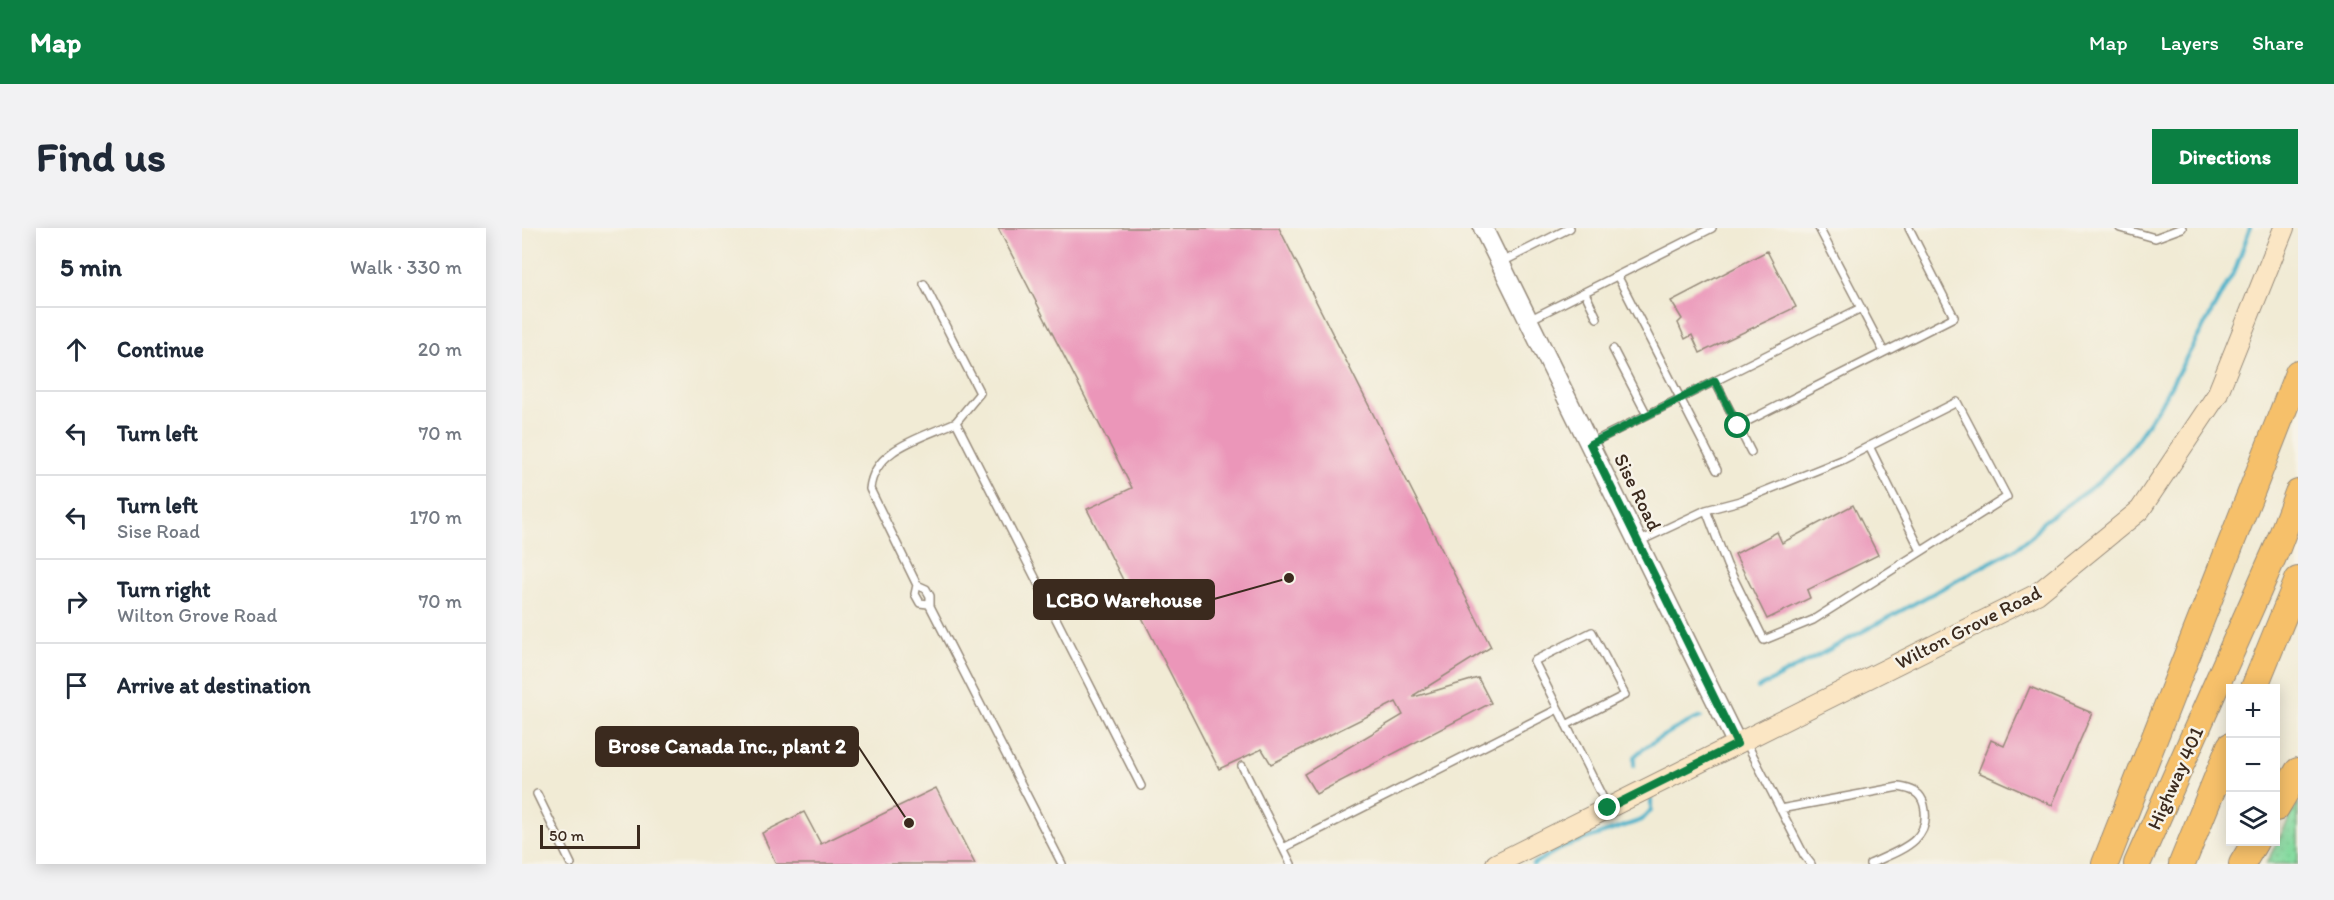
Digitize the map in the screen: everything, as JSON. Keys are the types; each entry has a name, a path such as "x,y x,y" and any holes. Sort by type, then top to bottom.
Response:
{"highway":[{"path":"2105,864 2298,373"},
{"name":"Highway 401","path":"2138,864 2277,548 2298,493"},
{"path":"2256,684 2298,580"},
{"name":"Highway 401","path":"2182,864 2226,756"},
{"path":"2280,801 2298,771"},
{"path":"2242,864 2253,846"}],"main road":[{"name":"Wilton Grove Road","path":"1496,864 2037,594 2140,510 2217,395 2284,228"}],"street":[{"name":"Sise Road","path":"1483,228 1638,542 1741,742"}],"lane":[{"path":"1500,262 1570,228"},
{"path":"1529,320 1712,228"},
{"path":"1819,228 1884,352"},
{"path":"1738,426 1954,317 1909,228"},
{"path":"2120,228 2155,238 2179,229"},
{"path":"1617,277 1717,470"},
{"path":"924,284 980,393 956,422 895,450 880,460 872,473 870,489 916,585 915,594 920,603 928,604 1062,864"},
{"path":"1585,292 1597,318"},
{"path":"1590,444 1861,308"},
{"path":"1613,349 1647,415"},
{"path":"1715,381 1751,452"},
{"path":"1638,542 1706,510 1740,501 1869,446 1957,402 2007,497 1813,620 1764,640 1728,565 1706,510"},
{"path":"956,422 1141,786"},
{"path":"1869,446 1921,551"},
{"path":"1566,725 1625,695 1592,632 1534,661 1566,725 1608,808"},
{"path":"1283,848 1558,709"},
{"path":"1741,742 1811,864"},
{"path":"1242,766 1291,864"},
{"path":"1780,809 1899,787 1913,790 1923,800 1927,818 1921,834 1908,846 1870,864"},
{"path":"537,794 571,864"}],"green space":[{"path":"2298,802 2298,864 2266,864 2275,846 2280,846 2280,837"}],"building":[{"path":"998,228 1279,228 1491,647 1414,697 1478,678 1491,703 1316,794 1304,774 1403,715 1396,702 1271,764 1262,749 1219,769 1087,509 1132,488"},
{"path":"1767,251 1796,307 1700,353 1692,335 1685,339 1678,323 1682,319 1671,301"},
{"path":"1853,505 1878,555 1807,590 1810,598 1767,619 1735,554 1777,532 1782,543"},
{"path":"2030,687 2092,713 2052,805 1978,772 1991,740 2004,746"},
{"path":"936,788 975,864 776,864 762,833 804,812 821,844"}],"waterway":[{"path":"1758,688 2015,549 2033,535 2043,522 2100,481 2131,448 2160,405 2236,268 2250,228"},
{"path":"1634,765 1634,757 1647,746 1701,717"},
{"path":"1533,864 1565,846 1642,820 1651,810 1651,800"}],"place":[{"name":"LCBO Warehouse","path":"1289,578"},
{"name":"Brose Canada Inc., plant 2","path":"909,823"}],"route":[{"path":"1608,808 1737,744 1590,444 1715,381 1738,426"}]}
